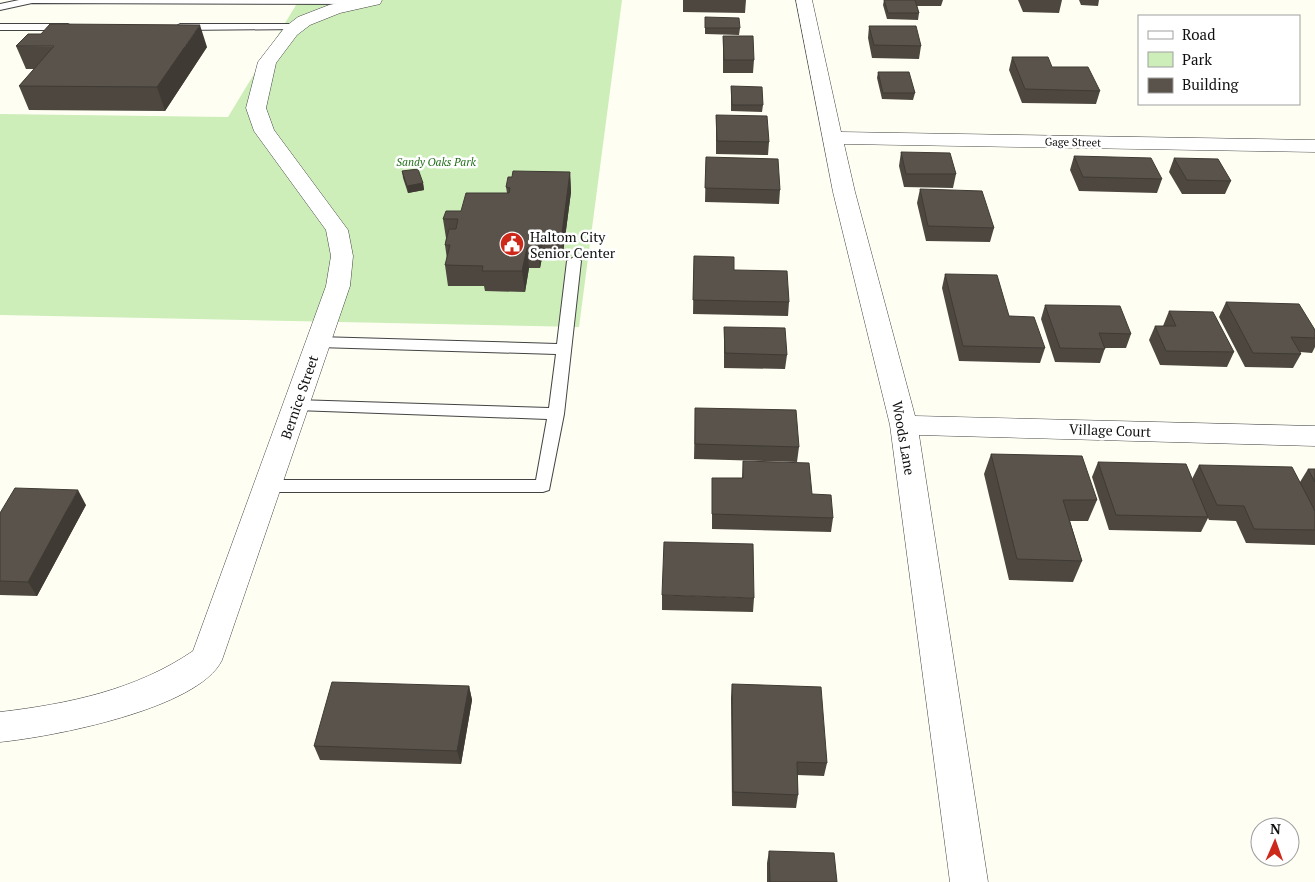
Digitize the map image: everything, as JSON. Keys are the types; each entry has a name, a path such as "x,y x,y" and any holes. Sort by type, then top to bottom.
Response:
{"street":[{"name":"Woods Lane","path":"804,0 832,138 904,424 970,882"},
{"name":"Bernice Street","path":"0,727 20,725 116,704 174,682 206,660 338,286 342,256 337,230 264,131 256,108 267,62 297,27 304,22 335,9 372,1"},
{"name":"Gage Street","path":"832,138 1315,146"},
{"name":"Village Court","path":"904,424 1315,436"}],"lane":[{"path":"0,7 32,0 372,1"},
{"path":"0,26 79,27"},
{"path":"168,27 297,27"},
{"path":"268,486 542,486 556,414 574,261"},
{"path":"318,342 564,349"},
{"path":"296,405 556,414"}],"green space":[{"name":"Sandy Oaks Park","path":"299,0 622,0 579,327 0,315 0,114 228,117"}],"building":[{"path":"884,0 915,0 919,13 888,13"},
{"path":"705,17 739,18 740,28 705,28"},
{"path":"50,24 200,25 157,87 19,86 54,46 16,46 28,34 41,34"},
{"path":"869,26 916,26 921,46 874,45"},
{"path":"723,36 753,36 754,60 724,60"},
{"path":"1012,57 1048,57 1052,67 1088,67 1100,91 1025,89"},
{"path":"878,72 909,72 915,93 883,93"},
{"path":"731,86 762,87 763,105 732,105"},
{"path":"716,115 767,116 769,142 717,141"},
{"path":"901,152 950,153 956,174 906,174"},
{"path":"1074,156 1151,158 1162,179 1083,177"},
{"path":"706,157 778,159 780,190 705,188"},
{"path":"1174,158 1218,159 1231,181 1187,180"},
{"path":"418,169 423,183 407,186 402,171"},
{"name":"Haltom City Senior Center","path":"513,171 570,172 562,233 541,233 538,248 527,248 522,271 482,271 483,266 445,265 450,245 445,245 449,229 456,229 458,219 443,219 446,211 461,211 466,193 509,193 510,188 506,187 508,177 512,177"},
{"path":"920,189 982,191 994,228 928,226"},
{"path":"694,256 734,257 734,270 787,271 789,302 693,300"},
{"path":"945,274 997,275 1009,316 1034,317 1045,348 963,346"},
{"path":"1226,302 1299,304 1315,330 1315,338 1291,337 1301,354 1253,353"},
{"path":"1045,305 1120,306 1131,334 1099,333 1105,349 1060,348"},
{"path":"1169,311 1213,312 1234,352 1166,351 1155,326 1176,326"},
{"path":"724,327 785,328 787,355 725,353"},
{"path":"695,408 796,410 799,447 695,444"},
{"path":"991,454 1082,456 1097,500 1063,500 1082,561 1017,559"},
{"path":"743,461 809,463 812,494 831,495 833,518 712,514 712,478 743,478"},
{"path":"1098,462 1186,464 1208,517 1116,515"},
{"path":"1199,465 1292,467 1315,511 1315,530 1254,529 1244,506 1217,505"},
{"path":"1308,469 1315,469 1315,482"},
{"path":"15,488 78,490 28,582 0,581 0,513"},
{"path":"664,542 753,544 754,598 662,595"},
{"path":"332,682 469,686 457,751 314,746"},
{"path":"732,684 821,687 827,763 797,762 798,795 733,792"},
{"path":"769,851 834,853 837,882 770,882"}],"place":[{"name":"Haltom City Senior Center","path":"512,244"}]}
